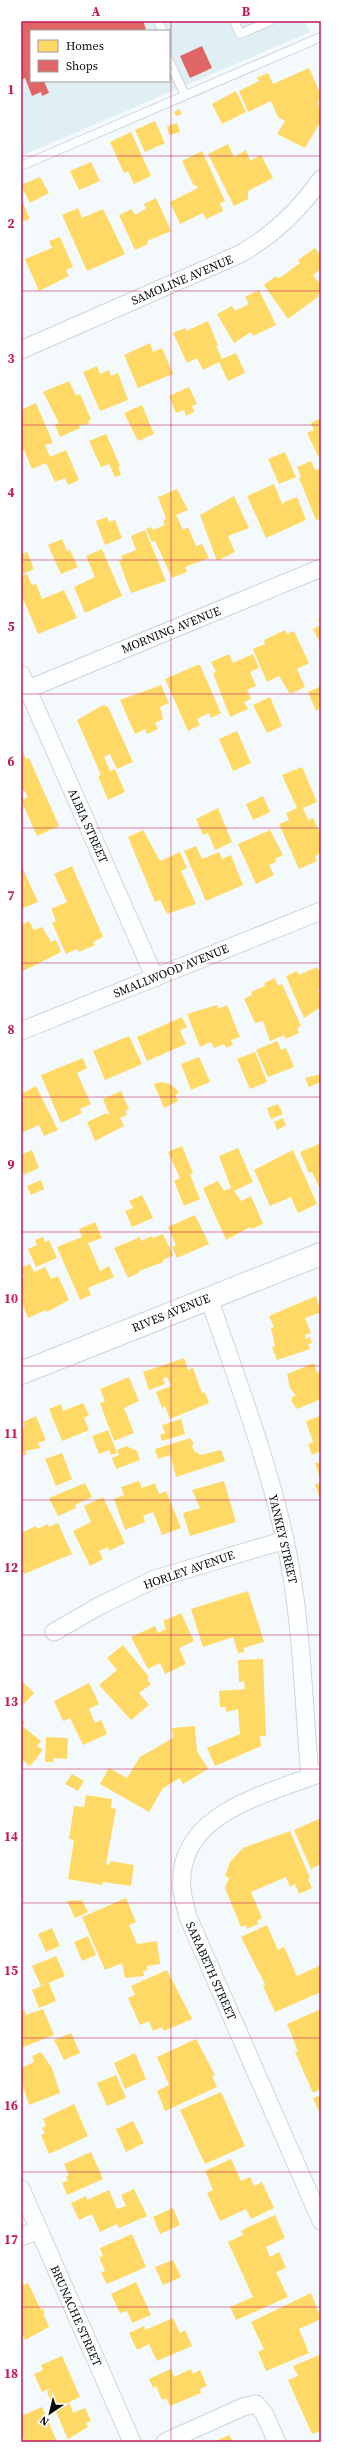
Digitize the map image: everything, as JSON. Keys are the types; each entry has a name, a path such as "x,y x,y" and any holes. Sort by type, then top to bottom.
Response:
{"street":[{"name":"SAMOLINE AVENUE","path":"21,350 240,254 262,242 299,208 321,179"},
{"name":"MORNING AVENUE","path":"24,691 321,568"},
{"name":"ALBIA STREET","path":"21,674 24,691 155,978"},
{"name":"SMALLWOOD AVENUE","path":"21,1030 321,911"},
{"name":"RIVES AVENUE","path":"21,1373 321,1254"},
{"name":"YANKEY STREET","path":"209,1298 256,1432 285,1540 295,1592 315,1775"},
{"name":"HORLEY AVENUE","path":"54,1632 101,1605 155,1579 212,1560 285,1540"},
{"name":"SARABETH STREET","path":"315,1775 239,1804 210,1822 194,1843 183,1865 182,1890 188,1917 321,2221"},
{"name":"BRUNACHE STREET","path":"21,2189 132,2442"},
{"path":"21,2237 39,2230"},
{"path":"165,2442 243,2407 256,2404 264,2413 277,2442"}],"lane":[{"path":"234,21 240,34 270,21"},
{"path":"21,166 321,36"},
{"path":"170,63 185,95"}],"shaded area":[{"path":"21,21 305,21 310,32 21,156"}],"building: Homes":[{"path":"309,68 320,93 318,104 321,110 321,121 305,148 277,134 285,121 278,117 271,101 248,112 239,91 259,81 257,78 268,73 273,84"},
{"path":"236,91 246,112 222,124 212,104"},
{"path":"179,109 182,114 176,116 174,112"},
{"path":"155,121 165,143 145,152 135,130"},
{"path":"177,123 180,132 169,135 167,126"},
{"path":"131,132 151,176 134,184 128,171 124,173 110,142"},
{"path":"228,144 234,157 246,150 250,161 261,155 273,178 248,191 248,199 234,206 208,154"},
{"path":"202,151 225,201 220,203 223,211 206,219 203,213 180,224 170,202 198,188 196,185 194,186 182,161"},
{"path":"91,162 100,181 79,190 70,171"},
{"path":"40,177 49,193 30,203 21,185"},
{"path":"156,198 171,231 147,241 148,244 135,250 119,215 132,209 135,215 146,209 144,204"},
{"path":"21,199 30,219 21,222"},
{"path":"78,208 82,218 103,209 125,254 87,271 62,215"},
{"path":"60,237 73,267 66,270 69,276 39,291 25,259 52,248 49,241"},
{"path":"315,248 321,256 321,269 313,275 321,285 321,292 317,295 319,296 288,319 264,285 276,276 277,278 281,277 300,263 298,260"},
{"path":"259,290 276,325 253,336 251,332 234,343 217,314 232,306 235,311 249,304 245,297"},
{"path":"208,321 222,359 236,353 245,373 228,381 219,362 203,370 197,358 187,363 173,333 185,328 186,331"},
{"path":"150,343 153,352 162,348 173,374 138,388 124,355"},
{"path":"97,366 100,374 109,370 111,376 118,373 128,400 100,411 83,372"},
{"path":"69,381 76,396 80,394 91,419 88,421 89,424 79,425 80,428 60,437 55,425 59,423 43,392"},
{"path":"189,387 197,404 192,406 194,412 186,416 184,410 176,413 169,396"},
{"path":"36,403 53,443 45,445 50,457 66,450 79,480 68,485 65,478 55,482 46,463 32,469 24,450 21,451 21,410"},
{"path":"142,405 154,434 138,441 124,413"},
{"path":"321,418 321,455 318,456 307,433 314,430 311,423"},
{"path":"106,434 120,466 118,467 121,475 115,477 109,464 101,467 89,441"},
{"path":"285,452 296,477 279,484 268,459"},
{"path":"311,461 315,470 321,469 321,519 316,520 299,478 301,477 297,467"},
{"path":"274,484 283,506 284,502 297,497 306,520 266,538 247,496"},
{"path":"177,489 188,510 176,515 183,530 188,527 196,546 202,544 209,558 185,567 187,572 172,578 155,541 152,542 146,529 151,527 153,530 165,525 163,522 166,518 158,497"},
{"path":"234,496 249,528 228,536 235,552 217,561 200,515"},
{"path":"107,517 109,522 115,520 122,538 105,545 96,521"},
{"path":"145,530 166,581 131,593 119,561 123,559 121,556 136,550 131,536"},
{"path":"62,539 67,551 70,550 78,567 61,574 48,545"},
{"path":"102,549 122,596 85,613 74,587 95,577 86,556"},
{"path":"27,552 34,569 21,575 21,554"},
{"path":"27,574 32,585 36,584 42,599 64,590 77,618 38,634 21,594 21,576"},
{"path":"321,618 321,625 318,619"},
{"path":"321,625 321,645 313,629"},
{"path":"285,630 287,634 294,631 309,663 297,669 305,687 290,694 279,676 267,682 253,649 265,644 264,640"},
{"path":"229,654 233,663 253,654 259,668 250,672 256,686 247,690 251,699 244,702 248,709 230,717 213,673 216,672 211,662"},
{"path":"200,665 221,713 211,718 209,713 197,719 200,725 188,731 165,679"},
{"path":"161,685 169,703 160,707 163,719 155,723 158,729 147,734 145,729 135,734 120,700"},
{"path":"321,686 321,708 316,711 308,692"},
{"path":"270,697 282,726 267,733 253,705"},
{"path":"103,705 108,707 133,762 117,769 110,754 104,757 110,771 115,769 125,792 108,800 98,776 101,775 77,720"},
{"path":"237,731 251,763 233,771 219,739"},
{"path":"21,747 26,759 29,758 59,826 37,836 21,800 28,797 24,790 21,791"},
{"path":"302,767 317,802 303,808 308,820 313,818 321,835 321,853 315,856 317,861 299,869 279,824 289,820 286,813 297,808 282,775"},
{"path":"263,796 270,812 253,820 246,804"},
{"path":"218,808 232,842 215,850 208,833 203,835 196,819"},
{"path":"143,830 160,861 180,852 187,868 181,871 196,904 167,914 160,900 155,902 128,837"},
{"path":"270,830 283,855 275,859 276,862 269,865 274,875 256,884 238,844"},
{"path":"196,846 202,859 219,852 222,859 231,855 243,885 206,901 184,851"},
{"path":"21,865 38,902 21,909"},
{"path":"72,866 103,937 93,942 95,945 79,952 77,949 66,954 52,923 56,921 51,909 67,902 54,874"},
{"path":"29,921 34,930 42,927 51,942 56,940 61,952 21,972 21,925"},
{"path":"317,967 321,974 321,987 318,991 321,997 321,1007 304,1018 286,976 297,971 299,975"},
{"path":"275,978 278,986 282,984 301,1026 297,1028 299,1033 286,1039 284,1035 270,1041 263,1021 255,1023 244,999 252,995 251,992 265,986 264,983"},
{"path":"217,1005 218,1009 227,1005 240,1037 231,1040 233,1045 226,1048 224,1044 214,1048 211,1042 200,1047 187,1014"},
{"path":"182,1017 187,1027 180,1031 186,1044 147,1061 137,1037"},
{"path":"129,1036 142,1064 105,1080 93,1051"},
{"path":"277,1041 281,1050 286,1048 294,1067 268,1077 256,1050"},
{"path":"255,1052 267,1082 250,1089 237,1059"},
{"path":"199,1057 210,1082 191,1090 181,1064"},
{"path":"83,1058 87,1068 77,1073 91,1104 80,1109 82,1113 61,1123 41,1075"},
{"path":"321,1074 321,1082 309,1087 305,1078"},
{"path":"160,1082 170,1084 179,1093 175,1095 178,1101 164,1108 154,1084"},
{"path":"36,1086 58,1130 44,1136 39,1125 21,1133 21,1094"},
{"path":"121,1091 129,1109 125,1111 127,1115 120,1118 124,1126 95,1141 87,1122 107,1113 110,1116 103,1099"},
{"path":"278,1104 283,1114 271,1119 267,1108"},
{"path":"283,1118 286,1125 277,1130 274,1122"},
{"path":"321,1143 321,1191 312,1172 309,1173 300,1152"},
{"path":"182,1146 193,1173 190,1175 200,1199 184,1206 174,1181 180,1178 168,1152"},
{"path":"238,1148 253,1182 234,1191 241,1201 251,1196 263,1224 251,1229 250,1227 226,1240 203,1188 218,1181 224,1191 231,1188 219,1156"},
{"path":"32,1150 39,1168 23,1175 21,1155"},
{"path":"293,1150 317,1204 298,1213 291,1197 270,1206 254,1170"},
{"path":"41,1180 44,1189 31,1195 27,1186"},
{"path":"142,1195 153,1218 132,1227 125,1211 133,1208 129,1201"},
{"path":"195,1215 209,1244 177,1258 172,1247 176,1245 168,1227"},
{"path":"95,1222 102,1238 88,1243 100,1271 109,1266 114,1277 88,1288 91,1295 80,1300 57,1247 82,1237 79,1229"},
{"path":"163,1234 173,1255 163,1260 163,1262 139,1271 140,1272 128,1278 114,1248 140,1237 141,1241 152,1236 158,1251 153,1238"},
{"path":"43,1237 45,1242 49,1240 57,1258 36,1267 28,1249 37,1245 35,1240"},
{"path":"30,1264 34,1272 45,1267 51,1279 58,1276 69,1300 47,1312 46,1310 28,1318 21,1301 21,1278 24,1276 21,1268"},
{"path":"316,1296 321,1312 305,1318 311,1333 305,1335 306,1339 310,1337 312,1343 308,1344 310,1349 277,1360 272,1347 275,1346 271,1328 274,1327 269,1316"},
{"path":"184,1358 188,1370 193,1368 202,1393 205,1392 209,1403 170,1419 165,1406 162,1408 156,1392 171,1386 167,1377 163,1378 165,1384 149,1390 143,1372"},
{"path":"314,1363 317,1373 321,1371 321,1399 297,1409 292,1402 292,1397 296,1396 290,1388 287,1374"},
{"path":"129,1377 139,1401 124,1408 134,1433 114,1441 100,1403 105,1401 100,1389"},
{"path":"83,1403 89,1415 84,1418 89,1430 62,1441 49,1409 61,1404 63,1411"},
{"path":"36,1416 46,1440 38,1443 40,1448 25,1451 27,1454 21,1456 21,1428 25,1427 23,1422"},
{"path":"320,1416 321,1451 312,1455 308,1444 313,1442 306,1421"},
{"path":"181,1419 185,1434 162,1441 160,1435 165,1433 162,1425"},
{"path":"108,1430 117,1453 111,1455 109,1450 99,1454 92,1436"},
{"path":"190,1438 194,1444 192,1445 194,1451 201,1455 221,1450 225,1461 176,1477 170,1455 158,1459 155,1449"},
{"path":"126,1446 137,1451 140,1460 116,1469 112,1458 119,1455 117,1450"},
{"path":"62,1453 72,1479 56,1486 45,1459"},
{"path":"321,1462 321,1481 315,1463"},
{"path":"139,1481 142,1488 155,1483 159,1494 166,1491 181,1528 162,1535 153,1512 143,1516 145,1522 125,1530 114,1499 124,1495 121,1487"},
{"path":"224,1481 236,1522 190,1536 183,1513 200,1508 192,1490"},
{"path":"85,1483 92,1497 75,1505 76,1508 58,1516 49,1498"},
{"path":"321,1483 321,1496 319,1496 315,1484"},
{"path":"103,1497 125,1543 109,1551 108,1547 99,1551 103,1559 90,1566 73,1531 91,1522 84,1506"},
{"path":"58,1523 72,1554 24,1574 21,1568 21,1533 36,1526 37,1529 48,1524 49,1527"},
{"path":"248,1591 264,1642 243,1648 245,1652 238,1653 233,1637 203,1647 191,1609"},
{"path":"181,1613 194,1641 179,1648 186,1664 165,1674 160,1663 148,1669 131,1637 155,1626 158,1633 166,1629 163,1621"},
{"path":"123,1645 149,1677 147,1679 151,1684 139,1693 149,1705 131,1720 99,1685 117,1670 107,1658"},
{"path":"263,1659 266,1736 260,1736 261,1746 215,1766 207,1748 240,1734 238,1709 226,1712 226,1707 220,1707 219,1691 245,1689 244,1681 239,1682 238,1660"},
{"path":"21,1680 34,1693 21,1707"},
{"path":"89,1683 99,1704 89,1709 95,1723 101,1720 107,1734 83,1745 70,1718 63,1721 54,1701"},
{"path":"21,1719 25,1722 22,1726 41,1741 37,1746 43,1750 30,1766 21,1759"},
{"path":"195,1726 197,1751 208,1769 183,1784 180,1778 163,1788 149,1812 100,1784 109,1768 127,1778 140,1757 173,1738 172,1728"},
{"path":"46,1737 68,1738 67,1759 54,1758 53,1762 45,1762"},
{"path":"72,1774 84,1781 78,1791 65,1784"},
{"path":"86,1795 112,1799 111,1808 116,1809 106,1864 110,1865 110,1861 134,1865 131,1886 103,1882 102,1885 68,1879 74,1840 69,1839 74,1806 84,1807"},
{"path":"321,1818 321,1864 311,1869 294,1830"},
{"path":"290,1831 310,1878 308,1879 312,1888 299,1894 295,1884 290,1887 286,1877 251,1892 262,1918 257,1921 258,1924 247,1929 246,1925 241,1927 225,1888 229,1878 225,1876 230,1862 243,1848"},
{"path":"126,1898 136,1922 129,1925 137,1944 157,1941 160,1964 147,1966 147,1970 143,1971 144,1976 125,1978 122,1963 105,1970 82,1917"},
{"path":"82,1900 88,1912 75,1918 67,1901"},
{"path":"267,1925 278,1950 284,1947 297,1976 321,1965 321,1992 275,2012 263,1986 265,1984 241,1937"},
{"path":"52,1928 60,1946 46,1952 38,1934"},
{"path":"88,1936 96,1955 82,1961 74,1942"},
{"path":"56,1956 65,1976 41,1986 32,1966"},
{"path":"167,1970 192,2019 164,2031 162,2027 153,2031 149,2021 140,2025 128,1998 135,1995 131,1986"},
{"path":"49,1983 56,2001 39,2008 32,1990"},
{"path":"24,2009 26,2015 43,2009 54,2035 21,2048 21,2011"},
{"path":"321,2009 321,2089 313,2093 295,2052 298,2051 287,2024"},
{"path":"71,2033 80,2053 64,2060 54,2040"},
{"path":"196,2039 215,2075 212,2076 217,2087 165,2111 157,2091 169,2085 157,2057"},
{"path":"41,2052 52,2068 60,2093 29,2105 21,2080 21,2068 34,2062 32,2056"},
{"path":"135,2053 146,2079 125,2089 114,2063"},
{"path":"116,2075 126,2098 107,2106 97,2083"},
{"path":"221,2092 245,2146 205,2164 180,2110"},
{"path":"321,2095 321,2116 313,2098"},
{"path":"74,2104 88,2136 49,2154 41,2135 45,2133 42,2128 46,2126 43,2119"},
{"path":"133,2121 144,2143 126,2152 116,2129"},
{"path":"91,2152 103,2179 67,2195 62,2183 68,2180 66,2176 69,2175 64,2164"},
{"path":"231,2159 241,2181 250,2177 254,2186 262,2182 274,2208 251,2219 246,2209 220,2221 207,2193 213,2190 205,2171"},
{"path":"134,2189 147,2216 119,2228 117,2224 100,2232 92,2214 79,2220 71,2203 86,2196 87,2200 109,2190 117,2209 126,2206 121,2195"},
{"path":"173,2208 180,2225 160,2234 153,2217"},
{"path":"275,2215 285,2238 266,2247 270,2257 279,2252 286,2268 276,2272 288,2297 236,2320 230,2307 253,2297 228,2242 243,2235 241,2231 246,2228"},
{"path":"132,2234 146,2267 107,2284 101,2273 105,2271 99,2257 103,2256 100,2248"},
{"path":"173,2260 181,2277 163,2285 155,2267"},
{"path":"21,2279 24,2285 28,2283 41,2310 43,2309 45,2313 43,2313 49,2327 25,2340 21,2331"},
{"path":"136,2282 151,2315 132,2323 127,2311 120,2313 111,2294"},
{"path":"311,2293 321,2319 299,2329 309,2353 266,2371 258,2352 264,2349 251,2322"},
{"path":"173,2318 180,2333 185,2330 192,2346 157,2361 149,2344 137,2350 129,2333 144,2326 145,2330"},
{"path":"319,2355 321,2360 321,2431 312,2434 288,2380 298,2376 293,2366"},
{"path":"62,2356 80,2397 69,2402 73,2413 85,2408 91,2421 86,2423 88,2427 68,2439 47,2392 51,2388 42,2392 34,2374 43,2370 41,2365"},
{"path":"171,2369 174,2377 191,2369 193,2374 200,2370 207,2386 200,2389 201,2393 170,2406 166,2398 162,2400 156,2386 153,2388 149,2379"},
{"path":"42,2407 57,2442 25,2442 21,2434 21,2416"},
{"path":"229,2435 233,2442 214,2442"}],"building: Shops":[{"path":"21,21 143,21 146,29 144,30 30,30 30,82 44,82 49,93 42,96 41,92 32,96 25,78 21,80"},
{"path":"202,46 212,68 190,78 180,56"}]}
